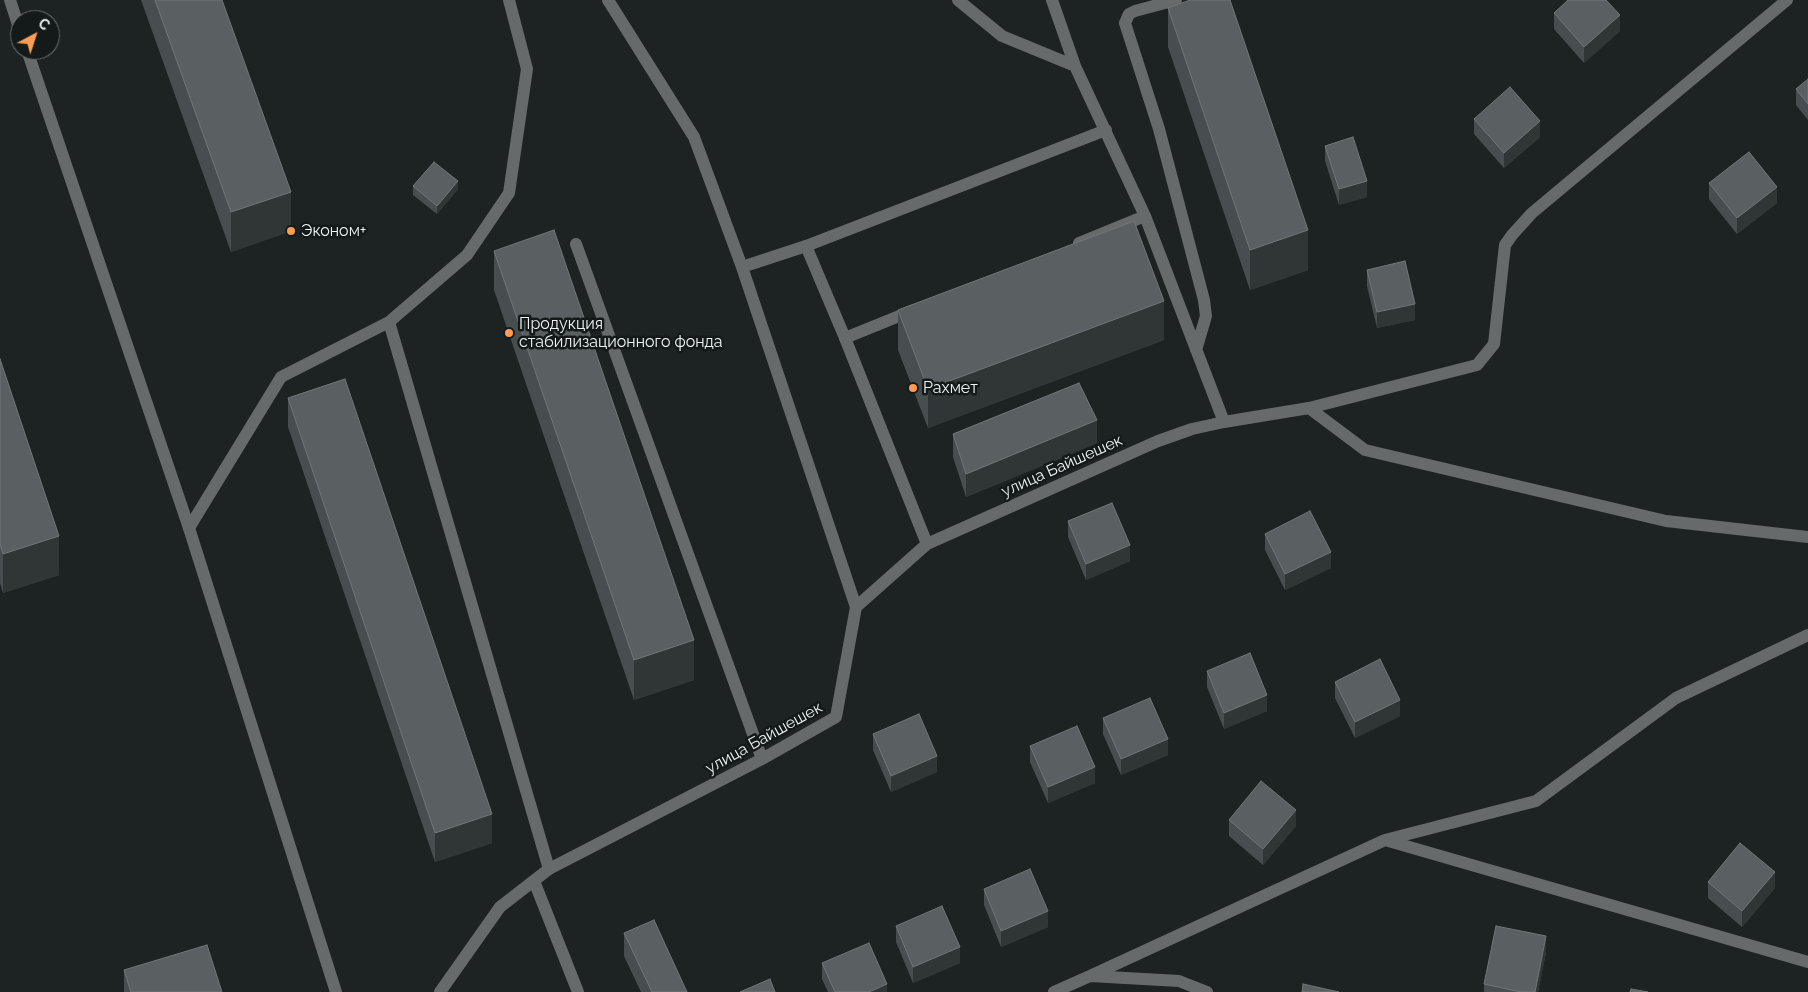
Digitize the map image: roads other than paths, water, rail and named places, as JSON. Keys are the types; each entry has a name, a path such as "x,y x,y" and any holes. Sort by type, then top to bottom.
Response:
{"street":[{"path":"189,528 281,377 389,322 467,255 509,193 526,69 509,0"},
{"path":"608,0 694,137 742,267 856,607"},
{"path":"958,0 1002,36 1075,66"},
{"path":"1052,0 1075,66 1145,216 1224,422"},
{"path":"1176,0 1129,14 1125,23 1160,129 1204,300 1206,316 1196,350"},
{"name":"улица Байшешек","path":"440,992 500,907 549,869 762,760 836,717 856,607 927,544 1158,441 1192,429 1309,408 1477,365 1494,344 1505,245 1512,235 1532,213 1787,0"},
{"path":"29,60 189,528 336,992"},
{"path":"742,267 806,246 1106,130"},
{"path":"1063,249 1145,216"},
{"path":"576,244 762,760"},
{"path":"806,246 845,338 927,544"},
{"path":"845,338 927,305"},
{"path":"389,322 549,869"},
{"path":"1309,408 1365,450 1666,522 1808,536"},
{"path":"1054,992 1385,840 1536,801 1676,698 1808,635"},
{"path":"1385,840 1808,962"},
{"path":"534,880 578,992"},
{"path":"1090,976 1179,981 1207,992"}],"place":[{"name":"Эконом+","path":"291,231"},
{"name":"Продукция стабилизационного фонда","path":"509,333"},
{"name":"Рахмет","path":"913,388"}]}
